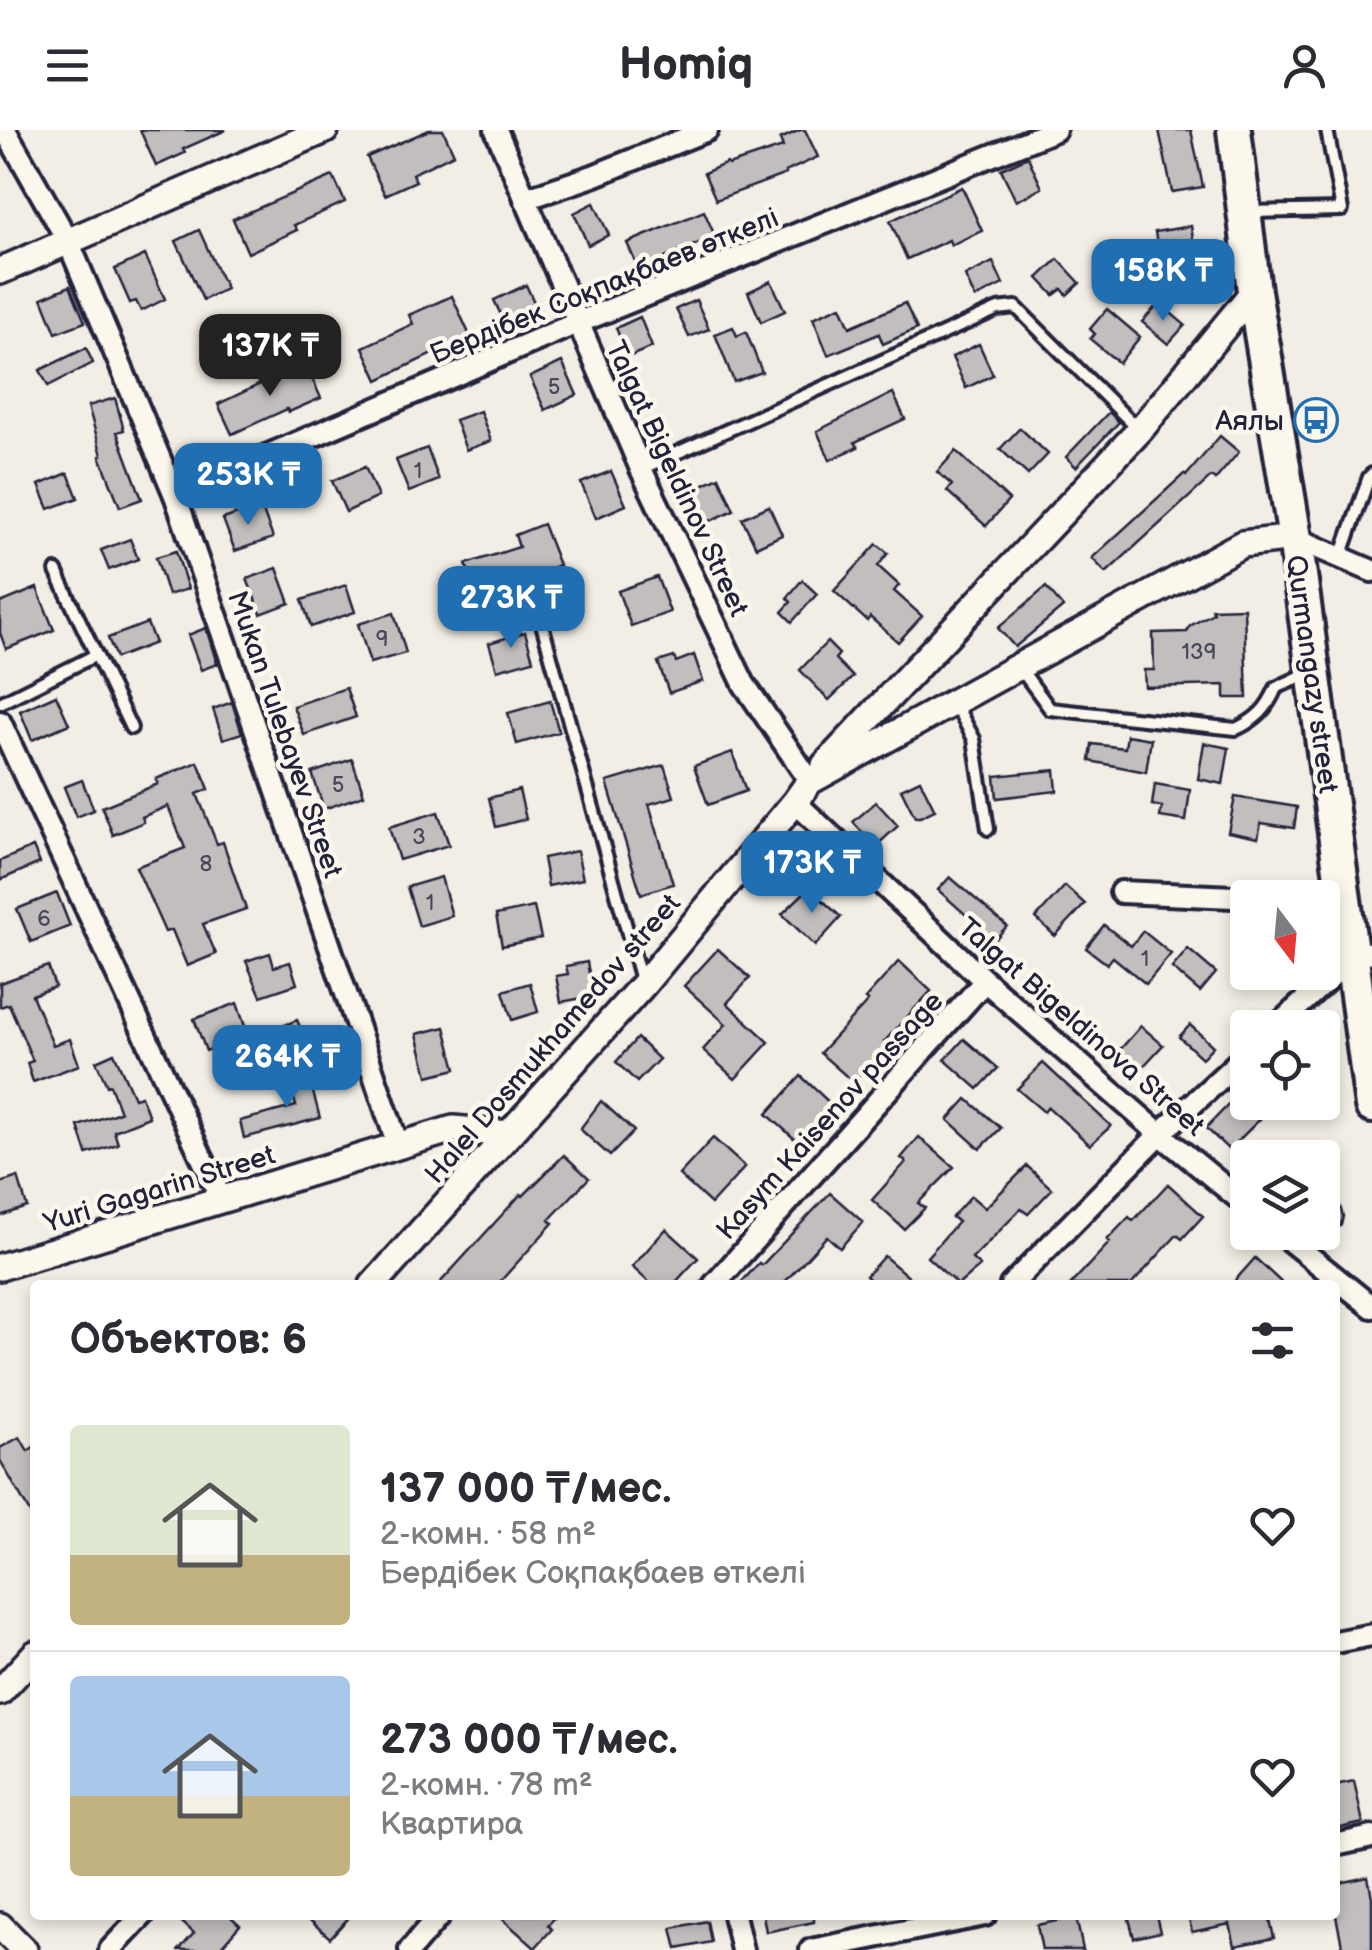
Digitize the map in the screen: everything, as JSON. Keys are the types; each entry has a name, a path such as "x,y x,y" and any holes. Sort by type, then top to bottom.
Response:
{"main road":[{"name":"Qurmangazy street","path":"1234,130 1254,291 1313,671 1331,880"},
{"name":"Qurmangazy street","path":"1340,913 1363,954 1372,1106"}],"street":[{"name":"Mukan Tulebayev Street","path":"5,130 68,240 175,495 398,1145"},
{"path":"0,271 325,130"},
{"name":"Talgat Bigeldinov Street","path":"496,130 642,469 744,684 802,792"},
{"path":"526,199 707,130"},
{"name":"Бердібек Соқпақбаев өткелі","path":"175,495 577,323 1056,130"},
{"name":"Halel Dosmukhamedov street","path":"378,1280 642,985 802,792 1140,430 1254,291"},
{"path":"1295,538 1372,571"},
{"name":"Halel Dosmukhamedov street","path":"802,792 1242,544 1295,538"},
{"path":"0,722 222,1201"},
{"name":"Talgat Bigeldinova Street","path":"802,792 985,981 1230,1191"},
{"path":"1121,892 1230,897"},
{"path":"1296,1010 1363,954"},
{"name":"Kasym Kaisenov passage","path":"718,1280 985,981"},
{"path":"1016,1280 1160,1134 1230,1070"},
{"name":"Yuri Gagarin Street","path":"0,1267 453,1129 509,1134"},
{"path":"1297,1250 1326,1280"},
{"path":"1340,1288 1372,1307"},
{"path":"1340,1641 1372,1635"},
{"path":"0,1692 30,1659"},
{"path":"1340,1843 1372,1837"},
{"path":"110,1950 137,1920"},
{"path":"410,1950 436,1920"},
{"path":"735,1920 742,1950"},
{"path":"811,1950 960,1920"},
{"path":"0,1926 24,1950"}],"lane":[{"path":"1244,212 1342,210 1328,130"},
{"path":"642,469 998,309 1016,307 1140,430"},
{"path":"1341,558 1372,474"},
{"path":"56,571 131,728"},
{"path":"538,606 642,985"},
{"path":"0,702 96,655"},
{"path":"1020,667 1050,709 1236,729 1254,720 1269,705 1276,688 1313,671"},
{"path":"955,703 974,740 988,828"}],"building":[{"path":"140,130 226,130 156,166"},
{"path":"429,130 443,130 454,154 412,174 416,181 385,195 367,157"},
{"path":"805,130 818,157 786,174 716,200 704,173 783,147 780,139"},
{"path":"1159,130 1191,130 1203,187 1172,192"},
{"path":"1028,157 1042,188 1016,201 1001,169"},
{"path":"333,176 345,202 294,225 297,230 248,253 233,219"},
{"path":"962,187 982,231 951,245 949,240 907,259 890,221"},
{"path":"594,203 609,235 588,245 574,213"},
{"path":"704,211 715,236 665,258 668,265 642,277 627,243"},
{"path":"1191,226 1199,275 1163,281 1155,232"},
{"path":"199,230 226,289 203,300 176,241"},
{"path":"145,255 165,299 141,311 136,301 130,303 115,269"},
{"path":"1058,259 1080,283 1067,295 1062,289 1054,295 1038,278"},
{"path":"993,262 1003,284 975,298 965,276"},
{"path":"771,281 785,311 761,322 748,292"},
{"path":"526,285 540,315 508,330 494,300"},
{"path":"70,286 85,322 56,333 42,298"},
{"path":"452,296 470,336 378,380 363,347 413,324 409,315"},
{"path":"696,300 709,329 689,337 676,309"},
{"path":"905,303 917,329 883,344 879,334 828,355 813,318 841,306 850,327"},
{"path":"1159,303 1185,325 1168,344 1142,322"},
{"path":"1107,309 1140,337 1119,363 1090,339 1095,334 1090,329"},
{"path":"640,317 652,347 628,357 616,328"},
{"path":"733,327 737,336 746,332 762,372 734,382 715,334"},
{"path":"979,344 993,375 966,388 952,357"},
{"path":"86,348 93,363 48,386 40,370"},
{"path":"562,362 577,395 545,410 530,377"},
{"path":"305,363 321,398 232,434 218,404"},
{"path":"893,393 905,419 855,442 858,447 830,460 817,431"},
{"path":"115,398 124,430 117,432 142,499 120,507 100,456 88,406"},
{"path":"480,411 491,441 466,450 455,420"},
{"path":"1109,412 1119,422 1076,467 1066,457"},
{"path":"1020,428 1048,454 1028,475 1000,449"},
{"path":"1220,436 1239,452 1215,480 1211,477 1106,573 1092,558 1186,476"},
{"path":"427,448 439,480 409,492 396,460"},
{"path":"956,451 1009,500 986,526 947,491 952,485 937,472"},
{"path":"365,467 378,497 346,512 332,481"},
{"path":"611,471 626,505 596,518 581,483"},
{"path":"68,473 78,498 49,509 39,485"},
{"path":"719,477 734,510 706,523 691,490"},
{"path":"261,506 273,538 235,551 223,519"},
{"path":"769,506 782,535 756,547 742,518"},
{"path":"543,524 559,565 476,595 466,564 519,547 515,535"},
{"path":"130,539 138,559 109,570 101,550"},
{"path":"877,544 888,553 878,566 899,585 894,591 922,616 898,642 834,591"},
{"path":"176,551 188,589 168,595 156,557"},
{"path":"277,568 290,603 261,614 247,579"},
{"path":"657,577 670,612 631,626 618,591"},
{"path":"802,580 817,594 792,622 782,612 791,602 787,598"},
{"path":"346,585 355,612 311,627 302,600"},
{"path":"1046,587 1063,607 1015,647 998,628"},
{"path":"37,588 54,630 6,649 0,633 0,603"},
{"path":"1244,608 1247,698 1225,698 1225,685 1145,687 1144,670 1154,670 1153,633 1187,632 1190,626 1213,613 1212,609"},
{"path":"394,613 406,653 370,663 358,624"},
{"path":"147,623 155,643 116,658 108,638"},
{"path":"206,628 217,664 201,670 188,635"},
{"path":"525,632 533,660 497,670 489,643"},
{"path":"827,642 839,654 835,659 853,677 829,700 800,670"},
{"path":"694,655 703,681 669,693 658,662 674,657 676,662"},
{"path":"346,688 356,717 304,735 293,706"},
{"path":"56,695 69,724 32,740 20,711"},
{"path":"550,701 559,732 517,744 508,713"},
{"path":"232,702 242,733 223,739 213,709"},
{"path":"1127,735 1151,739 1146,772 1090,761 1092,744 1125,748"},
{"path":"1204,743 1229,748 1223,784 1198,779"},
{"path":"732,752 746,791 708,805 694,766"},
{"path":"352,759 364,795 324,809 312,773"},
{"path":"198,762 209,789 197,794 217,844 223,842 246,909 203,924 216,954 187,966 172,930 165,932 136,867 185,848 168,806 113,835 102,807"},
{"path":"664,765 674,797 649,804 673,884 641,894 607,782"},
{"path":"1055,770 1057,791 997,798 995,776"},
{"path":"82,780 94,810 76,817 64,787"},
{"path":"920,780 935,810 915,817 901,789"},
{"path":"1155,784 1190,790 1186,821 1160,817 1162,807 1152,805"},
{"path":"519,790 526,819 496,827 489,798"},
{"path":"1235,797 1297,807 1294,828 1261,823 1258,838 1228,832"},
{"path":"876,802 898,826 875,847 853,822"},
{"path":"438,812 449,845 399,860 389,827"},
{"path":"33,847 40,863 0,880 0,861"},
{"path":"577,851 583,879 548,886 543,858"},
{"path":"441,877 452,916 419,926 407,887"},
{"path":"950,877 1007,926 990,945 977,934 982,929 938,890"},
{"path":"1065,886 1085,904 1055,936 1036,918"},
{"path":"809,888 841,917 815,946 782,914"},
{"path":"57,893 70,926 31,942 17,909"},
{"path":"534,907 541,938 502,946 496,915"},
{"path":"1104,925 1131,946 1143,931 1171,954 1146,984 1113,957 1107,964 1086,948"},
{"path":"718,949 750,978 727,1003 769,1042 735,1079 703,1050 726,1024 684,986"},
{"path":"1188,949 1216,973 1200,992 1172,968"},
{"path":"270,953 274,967 290,962 297,984 261,996 246,961"},
{"path":"899,961 931,991 853,1082 820,1053"},
{"path":"587,962 593,996 561,1002 556,976 568,974 566,966"},
{"path":"48,966 55,987 32,995 53,1045 70,1039 79,1065 33,1082 27,1063 33,1061 9,1004 0,1007 0,983"},
{"path":"530,983 538,1012 512,1020 503,991"},
{"path":"237,1003 248,1035 206,1051 194,1019"},
{"path":"297,1020 306,1041 284,1050 275,1029"},
{"path":"1190,1025 1213,1046 1202,1058 1179,1037"},
{"path":"1141,1026 1163,1045 1139,1071 1118,1052"},
{"path":"445,1027 456,1069 428,1076 417,1034"},
{"path":"637,1038 659,1059 637,1082 616,1062"},
{"path":"964,1039 998,1068 978,1089 945,1060"},
{"path":"114,1053 134,1098 141,1096 149,1117 114,1131 118,1144 87,1154 78,1126 120,1112 96,1061"},
{"path":"1043,1063 1111,1126 1090,1145 1048,1107 1044,1112 1017,1089"},
{"path":"307,1070 320,1118 244,1138 240,1121 296,1106 288,1076"},
{"path":"801,1076 833,1106 799,1143 767,1114"},
{"path":"967,1099 1001,1128 980,1149 948,1120"},
{"path":"601,1101 634,1131 610,1156 580,1129"},
{"path":"1230,1103 1230,1120 1259,1120 1239,1140 1230,1140 1229,1150 1206,1128"},
{"path":"919,1137 954,1167 918,1203 925,1208 904,1229 872,1200 906,1162 901,1158"},
{"path":"713,1138 745,1167 711,1204 679,1175"},
{"path":"564,1155 589,1178 549,1220 553,1223 502,1280 443,1280 521,1194"},
{"path":"1027,1166 1052,1189 1028,1214 1021,1209 972,1259 980,1266 964,1280 952,1280 927,1257 958,1222 952,1217 971,1196 985,1208"},
{"path":"18,1177 27,1207 0,1216 0,1183"},
{"path":"1168,1184 1203,1216 1182,1239 1177,1235 1136,1280 1075,1280 1129,1217 1133,1221"},
{"path":"830,1193 863,1222 840,1248 827,1236 787,1280 744,1280 759,1263 762,1265"},
{"path":"666,1229 698,1258 678,1280 646,1280 632,1267"},
{"path":"884,1256 912,1280 870,1280 866,1276"},
{"path":"1255,1258 1279,1280 1235,1280"},
{"path":"20,1437 30,1450 30,1513 0,1460 0,1448"},
{"path":"1354,1781 1363,1823 1340,1828 1340,1784"},
{"path":"1368,1877 1372,1950 1343,1950 1337,1920 1340,1920 1340,1883"},
{"path":"180,1920 234,1920 240,1925 218,1950 179,1950 194,1933"},
{"path":"310,1920 346,1920 330,1938"},
{"path":"504,1920 552,1920 548,1925 552,1929 535,1948"},
{"path":"764,1920 814,1920 814,1922 766,1932"},
{"path":"1077,1920 1083,1950 1042,1950 1037,1925"},
{"path":"1129,1920 1157,1920 1160,1932 1134,1938"},
{"path":"1189,1920 1270,1920 1274,1938 1235,1946 1230,1924 1192,1932"},
{"path":"707,1921 711,1942 677,1949 672,1928"}],"place":[{"name":"Аялы","path":"1316,420"}]}
